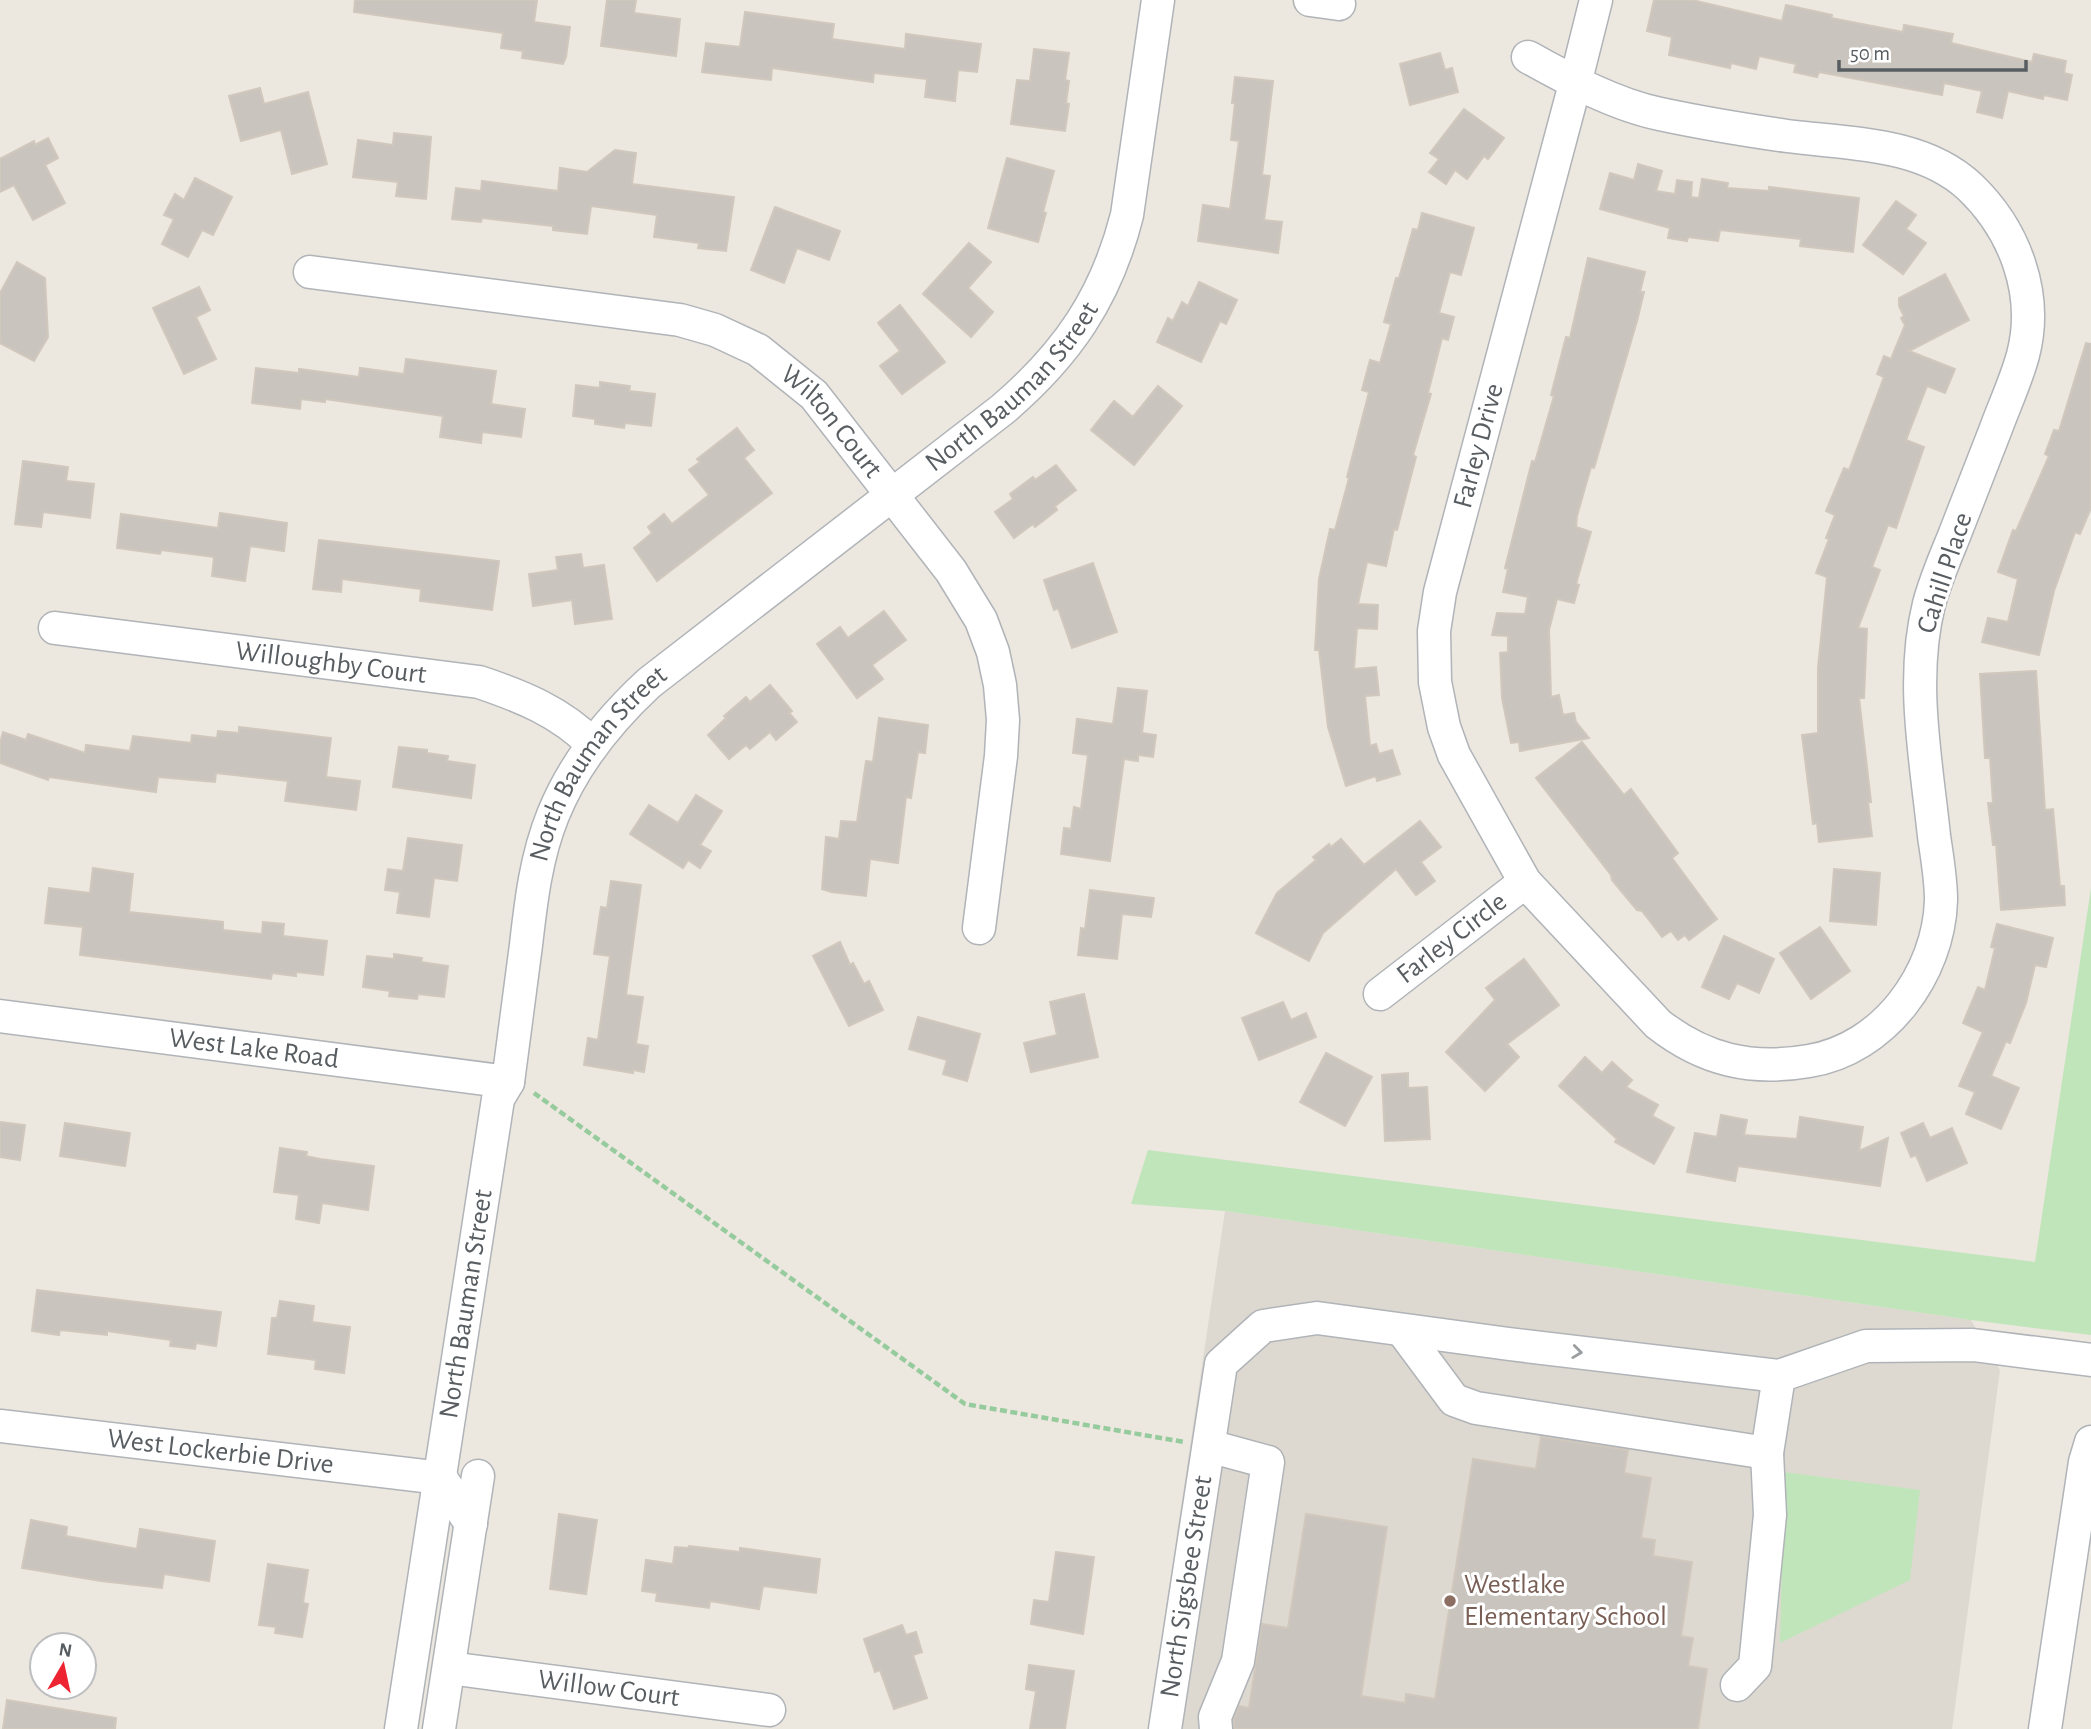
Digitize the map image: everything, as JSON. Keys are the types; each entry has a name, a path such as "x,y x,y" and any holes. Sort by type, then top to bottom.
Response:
{"street":[{"name":"North Bauman Street","path":"401,1729 498,1099 520,1082 536,871 553,815 573,773 592,744 649,684 1029,388 1068,343 1099,293 1117,249 1132,193 1157,0"},
{"name":"Farley Drive","path":"1525,882 1454,755 1444,727 1435,682 1434,631 1444,576 1596,0"},
{"name":"Cahill Place","path":"1525,882 1658,1024 1677,1038 1716,1056 1758,1065 1792,1065 1818,1060 1861,1041 1897,1011 1928,961 1938,925 1941,897 1920,700 1924,628 1937,580 2015,378 2027,332 2022,275 2011,242 1999,222 1969,186 1930,161 1897,150 1786,136 1655,113 1575,84 1528,57"},
{"name":"Wilton Court","path":"310,272 657,316 715,330 758,350 814,395 958,580 976,609 993,652 1000,685 1003,731 979,928"},
{"name":"Willoughby Court","path":"55,628 479,682 513,693 545,708 592,744"},
{"name":"Farley Circle","path":"1380,994 1525,882"},
{"name":"West Lake Road","path":"0,1016 520,1082"},
{"name":"North Sigsbee Street","path":"1165,1729 1221,1364 1263,1326 1317,1318 1779,1376"},
{"path":"1402,1330 1454,1400 1476,1408 1767,1453"},
{"path":"1737,1685 1755,1666 1770,1515 1767,1453 1779,1376 1866,1346 1973,1345 2091,1360"},
{"name":"West Lockerbie Drive","path":"0,1426 441,1478"},
{"path":"2045,1729 2085,1462 2091,1442"},
{"path":"1209,1446 1268,1462 1238,1661 1215,1717 1216,1729"},
{"path":"439,1729 478,1476"},
{"path":"441,1478 471,1524"},
{"name":"Willow Court","path":"449,1668 769,1710"}],"path":[{"path":"520,1082 965,1404 1209,1446"}],"shaded area":[{"path":"1225,1211 1971,1320 2000,1370 1952,1729 1148,1729"}],"green space":[{"path":"2091,888 2091,1335 1971,1320 1225,1211 1131,1204 1148,1150 2035,1262"},
{"path":"1784,1472 1920,1490 1910,1580 1780,1643"}],"building":[{"path":"355,0 537,0 534,22 570,27 566,57 563,64 522,58 523,51 501,48 503,33 354,12"},
{"path":"607,0 636,0 634,13 680,19 676,56 601,46"},
{"path":"1654,0 1692,0 1782,21 1786,5 1832,15 1831,18 1903,32 1904,25 1953,34 1951,43 2032,62 2034,54 2066,61 2064,73 2072,75 2067,100 2044,95 2043,99 2008,91 2002,118 1977,112 1982,91 1944,83 1942,95 1819,72 1817,77 1794,72 1796,64 1759,56 1756,69 1731,63 1730,68 1669,55 1672,37 1647,31"},
{"path":"745,12 834,24 832,39 905,49 906,34 981,44 977,72 958,70 955,101 925,97 927,79 874,73 873,82 772,68 771,80 702,72 706,43 740,47"},
{"path":"1034,49 1069,53 1065,80 1069,81 1066,103 1069,104 1065,131 1011,124 1017,80 1030,81"},
{"path":"1440,53 1445,70 1452,68 1458,92 1410,105 1400,64"},
{"path":"1235,77 1273,81 1262,175 1270,176 1264,220 1282,222 1278,253 1198,241 1203,205 1230,209 1239,141 1231,140"},
{"path":"260,88 264,104 308,92 327,164 292,174 281,130 241,141 229,96"},
{"path":"1464,109 1504,138 1488,159 1484,156 1467,179 1455,170 1446,184 1429,172 1439,159 1430,153"},
{"path":"394,133 431,137 426,199 396,196 398,182 353,177 358,140 393,145"},
{"path":"48,138 58,158 45,165 65,203 33,220 14,185 0,192 0,159 34,141 35,145"},
{"path":"615,150 636,153 632,184 734,197 726,251 698,248 699,243 654,237 657,215 591,206 587,234 553,230 553,226 482,218 481,222 452,219 456,188 481,191 482,181 558,191 560,168 587,172"},
{"path":"1007,158 1054,171 1038,242 988,228"},
{"path":"1638,164 1662,171 1656,191 1675,194 1677,180 1692,182 1691,197 1699,198 1702,179 1728,183 1727,188 1769,191 1769,187 1859,198 1853,252 1800,246 1801,239 1720,230 1718,241 1688,237 1687,241 1668,238 1670,228 1600,209 1610,173 1634,180"},
{"path":"195,178 232,197 213,235 202,230 188,257 162,244 174,219 164,215 175,194 184,200"},
{"path":"1896,201 1916,215 1906,229 1926,243 1903,274 1863,245"},
{"path":"775,207 840,231 829,260 797,248 784,283 751,270"},
{"path":"1422,213 1474,228 1461,275 1450,272 1439,313 1454,317 1448,340 1442,338 1428,393 1431,394 1413,455 1416,457 1397,530 1394,529 1386,566 1367,562 1358,604 1378,605 1377,629 1357,628 1354,669 1376,667 1379,695 1365,696 1370,746 1376,744 1379,754 1392,750 1400,774 1377,781 1376,776 1346,786 1328,727 1319,650 1315,650 1319,579 1330,529 1335,530 1349,478 1347,477 1369,392 1362,390 1370,360 1380,363 1391,324 1384,322 1396,278 1399,278 1413,229 1418,230"},
{"path":"969,243 991,262 968,288 993,312 971,337 923,294"},
{"path":"1588,258 1645,272 1640,292 1644,292 1637,321 1594,468 1591,467 1577,516 1576,527 1591,532 1576,584 1579,585 1574,603 1557,599 1549,630 1551,697 1559,695 1563,715 1574,713 1576,722 1589,738 1520,751 1519,742 1511,743 1502,698 1500,653 1508,652 1508,636 1492,635 1497,613 1525,614 1528,597 1503,592 1508,569 1505,568 1532,461 1535,462 1554,396 1551,395 1566,337 1570,338"},
{"path":"17,262 45,278 48,337 34,361 0,343 0,293"},
{"path":"1945,274 1969,320 1909,351 1955,369 1945,393 1927,386 1906,440 1924,447 1896,528 1888,525 1872,567 1880,570 1858,628 1867,629 1864,698 1859,698 1871,802 1868,802 1872,836 1819,842 1817,823 1813,824 1802,735 1818,733 1818,668 1827,577 1816,573 1835,515 1826,511 1844,468 1849,470 1884,377 1877,374 1884,356 1891,359 1905,325 1901,318 1904,316 1899,306 1899,298"},
{"path":"1199,282 1237,300 1226,324 1220,321 1201,362 1157,342 1168,318 1173,321 1182,302 1188,306"},
{"path":"199,287 210,310 196,317 216,359 184,374 153,308"},
{"path":"900,305 945,362 902,394 880,366 900,351 878,323"},
{"path":"2086,343 2091,344 2091,508 2080,534 2075,532 2054,591 2039,655 1982,642 1988,618 2008,622 2018,579 1998,572 2013,530 2016,531 2049,456 2045,454 2054,430 2059,431"},
{"path":"406,359 496,371 491,404 525,409 521,437 482,432 481,443 440,437 443,416 325,399 325,402 301,399 300,409 252,403 256,368 299,373 299,369 359,377 360,368 404,374"},
{"path":"600,382 630,386 629,391 655,394 651,426 625,423 624,428 595,424 595,419 573,416 576,385 600,388"},
{"path":"1158,386 1182,406 1134,465 1091,430 1114,401 1133,417"},
{"path":"737,428 754,450 744,458 772,493 657,581 634,548 652,533 648,527 664,514 672,524 709,495 689,470 700,462 697,459"},
{"path":"23,461 68,467 66,481 94,484 90,518 43,512 41,527 15,524"},
{"path":"1056,465 1076,490 1055,506 1057,510 1035,527 1033,524 1014,538 995,512 1013,499 1010,494 1033,477 1035,480"},
{"path":"220,513 287,523 284,551 250,546 245,581 212,576 214,557 117,548 121,514 218,528"},
{"path":"319,540 499,561 492,610 420,601 421,589 342,579 341,592 313,589"},
{"path":"581,554 583,568 604,565 612,619 575,624 572,600 533,606 529,574 558,570 556,557"},
{"path":"1093,563 1117,632 1072,648 1058,608 1054,610 1044,580"},
{"path":"884,611 906,640 872,665 883,679 857,698 817,644 840,627 848,638"},
{"path":"2036,671 2045,810 2053,809 2060,886 2064,886 2065,905 2001,910 1996,845 1993,845 1988,803 1993,803 1990,758 1985,758 1980,674"},
{"path":"770,685 792,711 789,713 797,722 776,740 770,732 750,749 746,745 729,759 708,735 726,718 724,716 746,697 750,702"},
{"path":"1118,688 1147,691 1142,733 1156,735 1153,757 1138,755 1138,761 1124,759 1110,861 1061,854 1064,828 1071,829 1074,807 1081,809 1088,755 1073,753 1077,719 1113,724"},
{"path":"879,718 928,725 925,753 918,752 911,798 906,797 898,863 870,859 866,896 831,892 822,889 826,837 839,839 841,821 857,822 866,761 873,762"},
{"path":"239,727 331,738 326,777 360,781 356,810 285,801 288,781 216,773 215,782 158,777 156,792 49,777 48,780 0,763 3,732 26,740 28,734 85,753 86,745 130,751 133,736 191,743 192,735 217,738 218,731 239,733"},
{"path":"1582,742 1624,795 1631,789 1678,853 1672,858 1717,919 1689,940 1685,935 1678,940 1671,931 1662,937 1642,911 1637,910 1612,880 1611,875 1536,778"},
{"path":"399,747 427,750 427,753 448,756 447,761 475,765 471,798 393,787"},
{"path":"696,795 722,811 700,845 711,851 700,868 688,860 683,868 630,834 649,805 678,823"},
{"path":"1420,821 1441,847 1421,862 1435,881 1416,895 1396,869 1323,933 1309,961 1256,933 1277,893 1316,860 1313,857 1329,844 1331,847 1341,839 1364,865"},
{"path":"408,838 462,845 457,881 434,878 429,917 397,913 400,892 385,890 388,869 403,871"},
{"path":"93,868 133,874 129,912 223,922 223,930 262,934 263,922 284,924 283,936 327,941 323,975 272,973 271,979 80,955 83,927 45,923 49,888 90,893"},
{"path":"1834,869 1880,873 1876,925 1830,921"},
{"path":"611,881 641,885 626,995 643,997 636,1044 648,1046 644,1072 633,1070 633,1073 584,1065 588,1038 598,1040 610,956 594,954 601,907 607,908"},
{"path":"1090,890 1154,898 1151,917 1122,914 1117,959 1078,955 1081,928 1085,929"},
{"path":"1997,924 2053,938 2046,967 2035,965 2026,1003 2010,1043 2006,1041 1991,1076 2019,1088 2001,1129 1966,1114 1975,1092 1959,1086 1983,1032 1963,1023 1978,987 1985,990 1995,948 1991,947"},
{"path":"1820,927 1850,971 1811,999 1780,953"},
{"path":"1724,936 1774,959 1759,993 1737,983 1729,999 1702,987"},
{"path":"840,942 850,965 853,963 864,984 869,981 883,1010 849,1026 813,956"},
{"path":"394,954 422,958 421,962 448,966 444,997 418,994 417,999 389,996 390,991 363,987 367,956 394,959"},
{"path":"1524,959 1559,1005 1507,1044 1519,1057 1485,1091 1446,1052 1495,1000 1486,988"},
{"path":"1084,994 1098,1057 1031,1072 1024,1043 1057,1035 1050,1002"},
{"path":"1283,1002 1291,1020 1306,1013 1316,1037 1259,1060 1242,1018"},
{"path":"918,1017 980,1034 967,1081 943,1074 947,1060 909,1049"},
{"path":"1326,1053 1372,1077 1345,1126 1300,1102"},
{"path":"1585,1057 1602,1073 1612,1062 1632,1080 1626,1087 1658,1105 1652,1116 1674,1128 1654,1164 1615,1142 1617,1139 1559,1086"},
{"path":"1408,1073 1408,1088 1427,1087 1430,1139 1385,1141 1382,1075"},
{"path":"1721,1115 1747,1120 1744,1135 1797,1139 1800,1117 1863,1127 1859,1151 1888,1138 1880,1186 1738,1166 1735,1181 1687,1172 1695,1133 1717,1137"},
{"path":"0,1122 25,1125 20,1160 0,1157"},
{"path":"65,1123 130,1133 125,1166 60,1156"},
{"path":"1923,1123 1930,1138 1952,1128 1967,1163 1927,1181 1916,1155 1911,1157 1901,1133"},
{"path":"280,1148 307,1152 306,1156 320,1159 374,1166 368,1210 322,1203 319,1223 296,1219 299,1195 274,1192"},
{"path":"37,1290 221,1312 216,1346 196,1343 195,1349 170,1346 171,1340 107,1331 107,1335 60,1330 59,1335 32,1331"},
{"path":"280,1301 314,1306 312,1322 350,1327 344,1373 315,1369 316,1360 268,1354 272,1318 277,1318"},
{"path":"1541,1437 1628,1450 1624,1473 1651,1478 1641,1538 1655,1540 1653,1556 1692,1562 1681,1636 1693,1638 1688,1666 1707,1669 1698,1729 1234,1729 1239,1706 1249,1708 1262,1624 1288,1628 1306,1514 1387,1527 1361,1696 1405,1703 1406,1694 1435,1699 1473,1459 1536,1469"},
{"path":"559,1514 597,1520 586,1594 550,1589"},
{"path":"31,1520 67,1527 66,1536 137,1549 140,1529 215,1541 209,1581 164,1574 162,1588 22,1568"},
{"path":"675,1547 740,1552 740,1548 820,1559 816,1593 763,1586 759,1609 710,1601 709,1608 656,1601 657,1593 642,1591 646,1560 673,1564"},
{"path":"1056,1552 1094,1557 1083,1634 1031,1624 1034,1600 1049,1602"},
{"path":"268,1564 308,1570 303,1603 308,1604 302,1637 275,1633 276,1627 259,1625"},
{"path":"902,1625 906,1635 916,1632 922,1652 913,1655 927,1698 894,1709 880,1670 875,1672 864,1639"},
{"path":"1029,1665 1074,1671 1065,1729 1030,1729 1036,1691 1026,1689"},
{"path":"7,1700 116,1718 115,1729 3,1729"}],"place":[{"name":"Westlake Elementary School","path":"1450,1601"}]}
